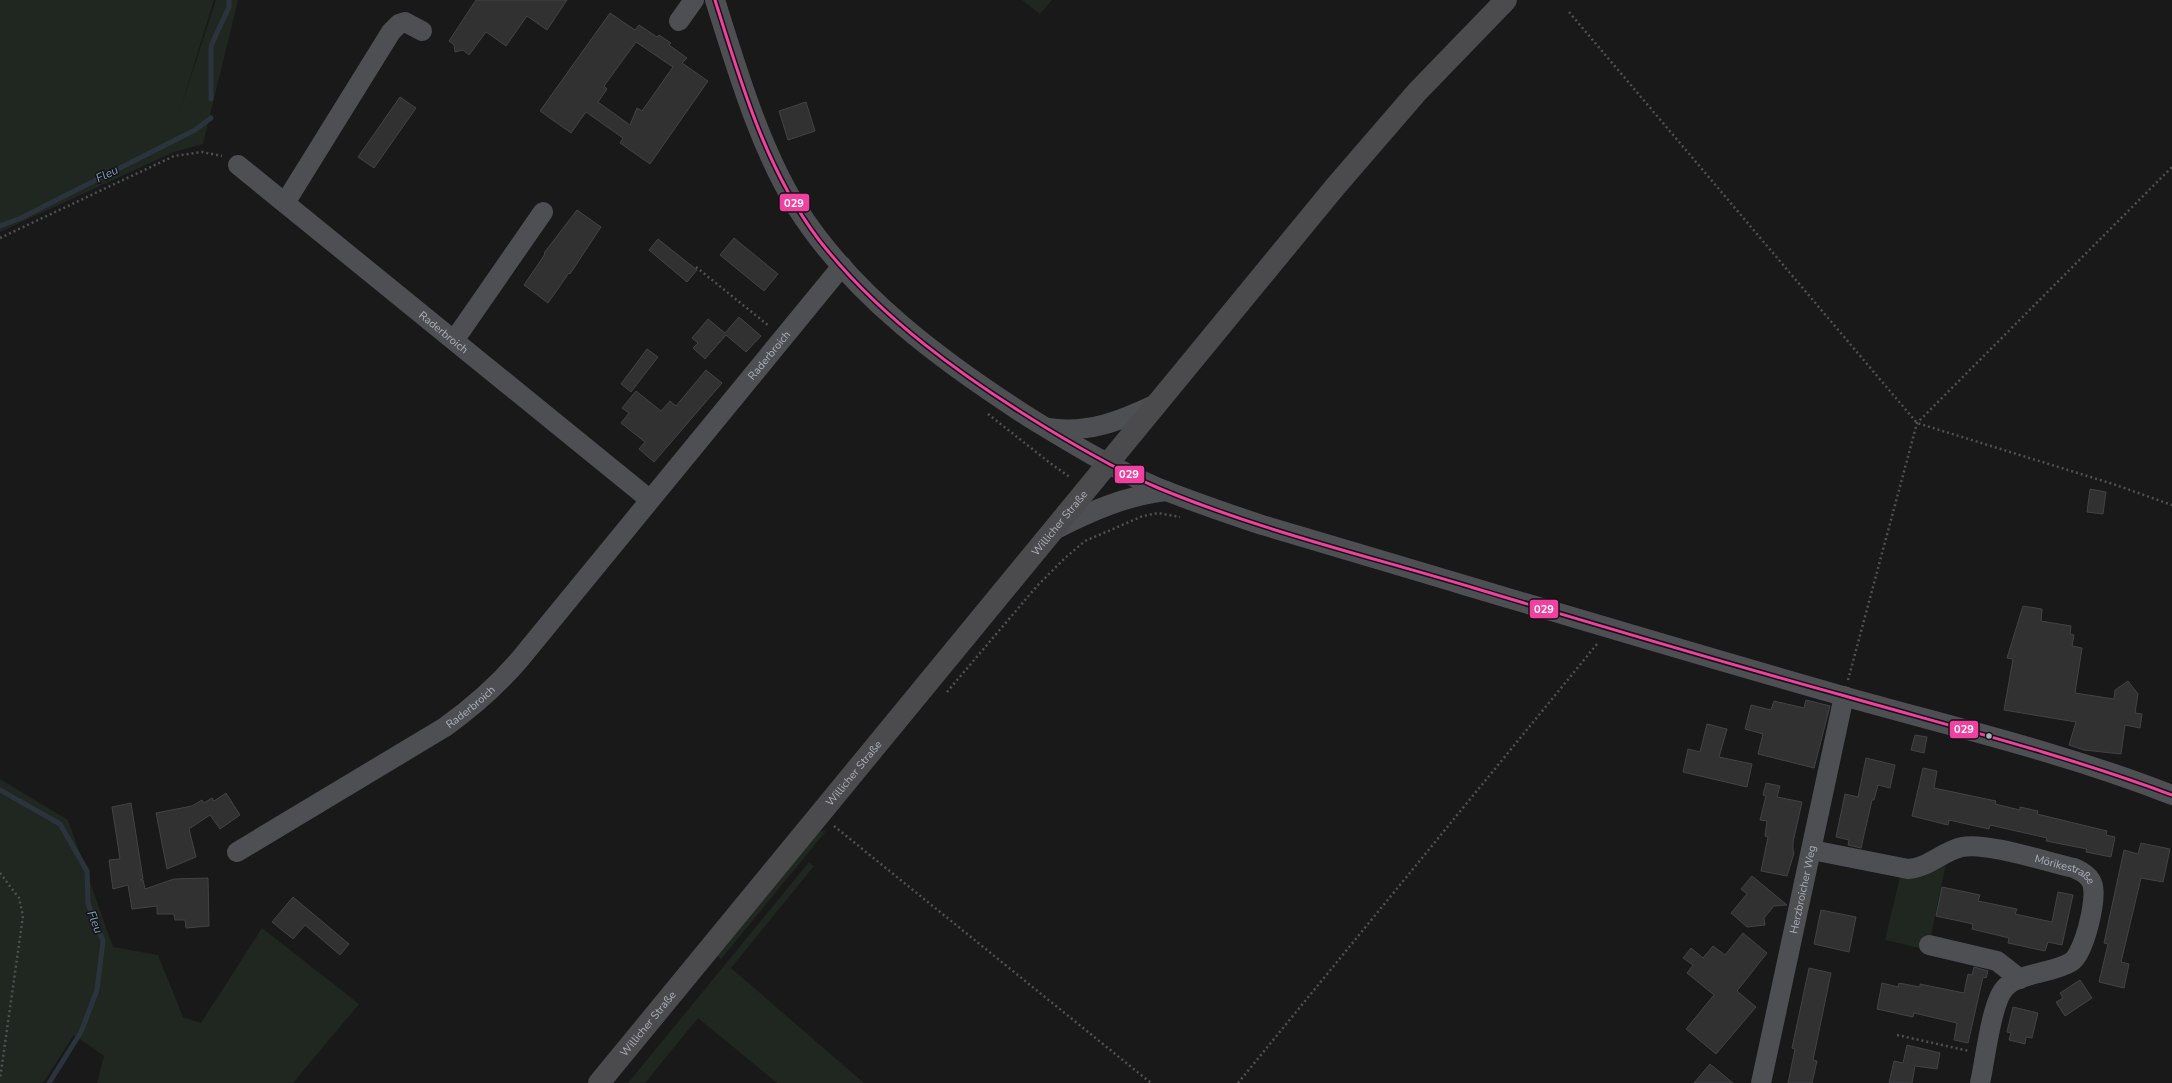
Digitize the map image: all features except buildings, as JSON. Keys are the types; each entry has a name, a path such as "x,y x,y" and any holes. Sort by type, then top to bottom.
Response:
{"main road":[{"name":"Willicher Straße","path":"599,1083 831,823 1051,532 1281,251 1417,92 1506,0"}],"street":[{"path":"679,22 694,0"},
{"path":"715,0 739,74 778,172 809,225 842,266 889,312 937,353 990,391 1047,428 1107,463 1166,491 1262,525 1610,628 2050,754 2114,774 2172,795"},
{"path":"285,203 393,29 399,24 405,22 422,31"},
{"name":"Raderbroich","path":"238,165 455,339 649,499"},
{"path":"455,339 543,212"},
{"name":"Raderbroich","path":"237,852 445,727 477,703 520,659 782,336 842,266"},
{"path":"1047,428 1073,430 1105,426 1156,404"},
{"path":"1051,532 1086,513 1110,503 1136,496 1166,491"},
{"name":"Herzbroicher Weg","path":"1760,1083 1812,850 1844,696"},
{"name":"Mörikestraße","path":"1812,850 1908,869 1917,867 1952,850 1962,847 1981,846 2074,868 2083,872 2090,880 2094,893 2080,953 2073,961 2064,966 2020,979 2007,986 2001,994 1980,1083"},
{"path":"1929,946 1997,961 2020,979"}],"path":[{"path":"1569,12 1917,424 2106,482 2172,505"},
{"path":"0,238 174,156 193,152 207,152 220,155 238,165"},
{"path":"1844,696 1917,424 2172,168"},
{"path":"696,267 782,336"},
{"path":"942,698 1037,586 1064,558 1085,541 1135,519 1152,514 1165,514 1187,519"},
{"path":"1238,1083 1610,628"},
{"path":"831,823 1151,1083"},
{"path":"0,873 19,898 23,916 0,1079"},
{"path":"1897,1035 1986,1055"}],"shaded area":[{"path":"0,0 214,0 179,113 216,0 238,0 203,144 174,152 0,232"},
{"path":"1022,0 1052,0 1040,14"},
{"path":"0,779 68,820 113,947 158,955 183,1017 201,1023 262,928 359,1004 293,1083 97,1083 104,1056 74,1035 43,1083 0,1083"},
{"path":"827,830 721,959 717,956 819,832"},
{"path":"809,862 814,866 731,968 864,1083 777,1083 698,1018 645,1083 628,1083"},
{"path":"1946,863 1928,950 1885,940 1900,877"}],"waterway":[{"name":"Fleu","path":"211,99 211,46 229,7 229,0"},
{"name":"Fleu","path":"0,226 21,218 195,130 211,118"},
{"name":"Fleu","path":"0,790 60,824 87,871 88,904 103,941 97,990 81,1032 49,1083"}],"transit line":[{"name":"029","path":"715,0 745,94 757,125 784,185 800,213 819,240 869,295 896,321 925,345 985,389 1061,437 1101,460 1156,487 1234,516 1314,542 1706,657 2050,754 2172,795"}]}
